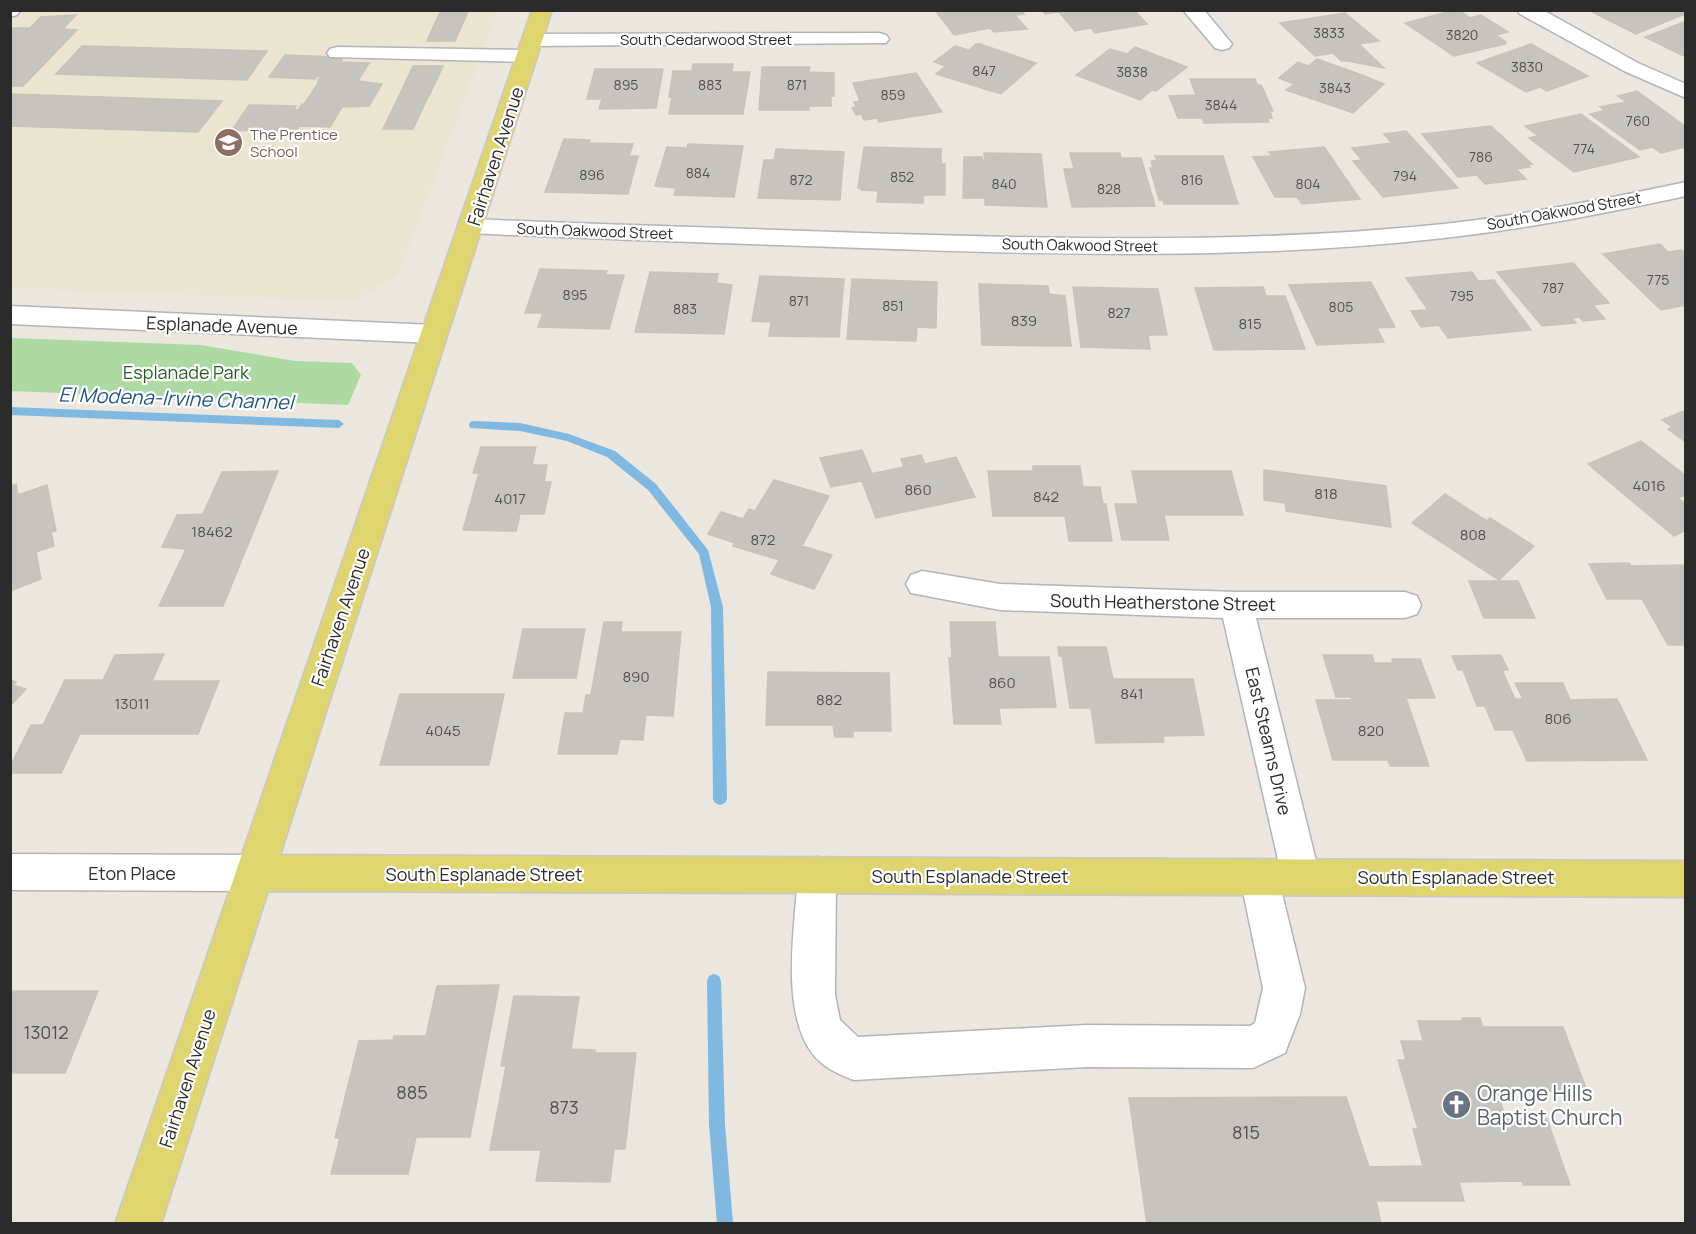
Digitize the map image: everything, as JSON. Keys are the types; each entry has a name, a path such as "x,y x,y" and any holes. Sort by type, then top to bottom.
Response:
{"main road":[{"name":"Fairhaven Avenue","path":"138,1224 542,10"},
{"name":"South Esplanade Street","path":"254,873 1686,879"}],"street":[{"path":"1193,10 1222,44"},
{"path":"1527,10 1632,67 1686,92"},
{"name":"South Cedarwood Street","path":"338,53 879,39"},
{"name":"South Oakwood Street","path":"471,226 1008,245 1164,247 1310,242 1445,231 1584,210 1686,189"},
{"name":"Esplanade Avenue","path":"10,315 434,334"},
{"name":"South Heatherstone Street","path":"922,584 1000,597 1236,605 1405,605"},
{"name":"East Stearns Drive","path":"1236,605 1301,877"},
{"name":"Eton Place","path":"10,872 254,873"},
{"path":"817,875 815,998 821,1029 838,1051 854,1059 1087,1046 1253,1047 1270,1038 1279,1014 1284,988 1259,877"}],"shaded area":[{"name":"The Prentice School","path":"11,11 498,11 398,276 353,301 11,288"}],"green space":[{"name":"Esplanade Park","path":"11,338 201,345 295,361 352,363 361,375 348,405 11,391"}],"building":[{"path":"441,10 468,10 467,14 439,14"},
{"path":"935,10 1021,10 1024,14 1015,15 1027,29 994,32 990,28 954,35"},
{"path":"1042,10 1134,10 1147,24 1095,33 1091,28 1075,31 1059,12 1045,14"},
{"path":"1459,10 1470,18 1481,15 1508,32 1496,35 1506,42 1503,43 1505,44 1454,56 1405,23"},
{"path":"1596,10 1677,10 1685,14 1636,34 1592,12"},
{"path":"1345,13 1379,41 1359,44 1384,68 1341,61 1333,53 1315,56 1280,23"},
{"path":"439,14 467,14 455,41 427,41"},
{"path":"76,15 63,29 77,30 23,86 10,86 10,31 13,28 30,28 41,17"},
{"path":"1686,21 1686,57 1645,37"},
{"path":"976,44 1036,63 1001,94 936,74 946,66 934,62 955,46 969,50"},
{"path":"1531,44 1588,76 1547,91 1540,87 1526,92 1477,63"},
{"path":"82,46 267,51 247,80 56,74"},
{"path":"1135,47 1187,67 1156,91 1152,90 1140,100 1076,75 1110,49 1127,54"},
{"path":"285,55 335,57 334,59 342,59 341,62 369,63 358,81 382,84 369,106 342,107 330,127 299,126 297,129 287,129 286,132 232,130 249,105 296,106 294,110 298,110 302,104 306,104 321,81 318,81 321,76 315,79 269,77"},
{"path":"1317,59 1384,84 1353,113 1286,90 1294,84 1279,78 1298,62 1308,66"},
{"path":"693,64 733,64 732,72 750,72 743,114 669,114 673,71 692,71"},
{"path":"413,66 443,66 429,96 399,96"},
{"path":"762,67 810,67 809,72 834,73 834,96 831,96 831,106 809,106 809,110 759,110"},
{"path":"595,69 663,69 656,108 599,109 602,99 587,99"},
{"path":"916,73 942,112 879,122 877,118 864,120 861,114 856,115 852,108 856,107 854,102 860,101 853,83"},
{"path":"1190,79 1255,79 1257,85 1261,85 1273,111 1270,111 1272,118 1267,118 1269,122 1204,123 1202,118 1178,118 1169,96 1196,95"},
{"path":"1637,91 1686,127 1686,147 1661,153 1652,147 1640,150 1590,114 1603,111 1608,113 1600,107 1626,102 1618,96"},
{"path":"10,94 222,101 198,132 10,126"},
{"path":"399,96 428,97 413,129 383,129"},
{"path":"1581,114 1639,157 1574,172 1529,138 1538,136 1525,126"},
{"path":"1491,126 1532,164 1528,164 1530,167 1516,169 1526,179 1485,184 1477,175 1458,177 1422,134"},
{"path":"1406,131 1458,188 1383,197 1353,161 1362,160 1352,148 1392,143 1384,134"},
{"path":"564,139 590,140 589,143 633,144 629,156 638,156 628,194 545,192"},
{"path":"688,144 743,146 734,197 674,195 676,188 655,186 667,147 685,148 686,151"},
{"path":"864,147 941,149 941,164 945,164 945,195 923,195 923,203 877,202 878,191 858,188"},
{"path":"1324,147 1360,199 1302,204 1297,197 1275,197 1253,157 1272,156 1269,152"},
{"path":"776,149 844,152 840,200 758,198 764,160 774,160"},
{"path":"984,153 1041,154 1047,207 985,205 985,198 963,198 964,157 982,157 982,160 985,160"},
{"path":"1070,153 1120,153 1121,158 1141,158 1155,206 1072,207 1064,169 1074,169"},
{"path":"1155,156 1223,156 1238,204 1164,204 1163,200 1159,200 1150,168 1153,168 1151,161 1157,161"},
{"path":"1660,244 1668,252 1681,250 1686,253 1686,305 1661,310 1603,254"},
{"path":"1573,263 1609,303 1593,305 1605,319 1583,321 1579,317 1572,318 1576,323 1542,326 1497,272"},
{"path":"540,269 607,271 605,275 624,275 609,329 538,327 543,313 525,313"},
{"path":"650,272 718,274 716,283 732,285 724,334 635,332"},
{"path":"1472,272 1478,281 1494,280 1531,330 1448,338 1439,325 1421,327 1411,311 1428,310 1406,278"},
{"path":"760,276 844,279 839,337 769,336 771,322 752,321"},
{"path":"852,279 937,282 936,328 917,327 916,341 847,339"},
{"path":"1371,282 1395,327 1377,328 1384,342 1317,345 1289,285"},
{"path":"979,284 1048,286 1049,294 1065,296 1071,346 982,345"},
{"path":"1073,287 1158,289 1167,335 1148,335 1150,349 1081,347"},
{"path":"1263,287 1266,296 1285,296 1305,349 1214,350 1195,288"},
{"path":"1686,410 1686,442 1668,429 1672,427 1662,420"},
{"path":"1641,441 1686,476 1686,495 1678,498 1686,504 1686,530 1674,536 1588,464"},
{"path":"481,447 536,447 532,465 547,465 544,482 551,482 544,514 520,514 516,531 463,530 479,473 473,473"},
{"path":"862,450 872,474 860,476 862,481 831,487 820,458"},
{"path":"921,455 925,464 956,457 975,497 876,518 860,476 904,467 901,459"},
{"path":"1033,466 1080,466 1083,487 1100,487 1103,504 1106,504 1112,541 1069,541 1065,516 993,516 988,471 1033,471"},
{"path":"1264,470 1386,486 1391,527 1286,511 1285,503 1264,500"},
{"path":"278,471 223,606 159,606 186,549 162,547 177,515 203,514 222,472"},
{"path":"1132,471 1231,471 1243,515 1164,515 1169,540 1122,540 1115,504 1138,504"},
{"path":"10,475 12,486 16,484 18,495 47,485 56,531 51,532 54,546 36,552 41,579 10,591"},
{"path":"774,480 829,496 802,546 832,555 814,589 771,574 779,560 733,546 735,543 708,534 721,512 743,519 749,509 755,511"},
{"path":"1445,494 1487,521 1490,518 1534,546 1499,580 1412,523"},
{"path":"1629,563 1631,566 1686,565 1686,645 1668,645 1642,599 1607,599 1589,564"},
{"path":"1469,581 1518,581 1535,618 1484,618"},
{"path":"604,622 622,622 621,632 681,632 673,716 646,715 643,740 620,739 617,754 558,754 565,713 583,713 586,695 591,695"},
{"path":"950,622 995,622 998,657 1049,657 1056,707 999,708 1001,724 954,724 949,658 952,658"},
{"path":"523,629 585,629 576,678 513,678"},
{"path":"1058,647 1106,647 1113,679 1193,679 1204,735 1163,736 1164,742 1096,743 1091,708 1070,708 1062,656 1059,656"},
{"path":"164,654 152,681 219,681 198,734 80,734 61,773 10,773 10,767 31,725 43,725 65,680 103,680 115,655"},
{"path":"1323,655 1372,655 1374,663 1393,663 1392,659 1420,659 1435,698 1406,698 1429,766 1390,766 1388,760 1333,760 1316,700 1352,700 1351,697 1336,697"},
{"path":"1501,655 1508,670 1502,670 1515,699 1523,699 1515,683 1563,683 1570,700 1617,699 1647,760 1527,761 1513,730 1495,730 1485,706 1477,706 1463,670 1458,670 1452,656"},
{"path":"768,672 889,673 891,731 853,731 853,737 835,737 833,725 766,725"},
{"path":"10,680 16,682 13,685 26,689 10,706"},
{"path":"400,694 504,694 489,765 380,765"},
{"path":"499,985 470,1137 416,1137 408,1174 331,1174 340,1138 335,1138 359,1041 393,1040 394,1036 426,1036 437,986"},
{"path":"10,991 98,991 65,1073 10,1073"},
{"path":"514,996 579,997 571,1049 595,1050 595,1053 636,1053 625,1149 614,1149 610,1182 536,1181 541,1150 490,1150 506,1066 501,1066"},
{"name":"Orange Hills Baptist Church","path":"1462,1018 1480,1018 1483,1027 1563,1027 1587,1091 1497,1091 1506,1119 1547,1119 1570,1185 1523,1185 1522,1181 1459,1182 1464,1201 1378,1201 1369,1167 1423,1166 1413,1129 1418,1129 1398,1060 1406,1060 1401,1041 1423,1041 1418,1021 1463,1021"},
{"path":"1346,1097 1369,1167 1381,1224 1147,1224 1129,1098"}],"waterway":[{"name":"El Modena-Irvine Channel","path":"10,411 339,424"},
{"name":"El Modena-Irvine Channel","path":"474,425 520,427 569,438 611,454 652,487 704,553 717,607 720,799"},
{"name":"El Modena-Irvine Channel","path":"714,981 717,1124 725,1224"}],"place":[{"name":"The Prentice School","path":"229,143"},
{"name":"Orange Hills Baptist Church","path":"1456,1105"}]}
